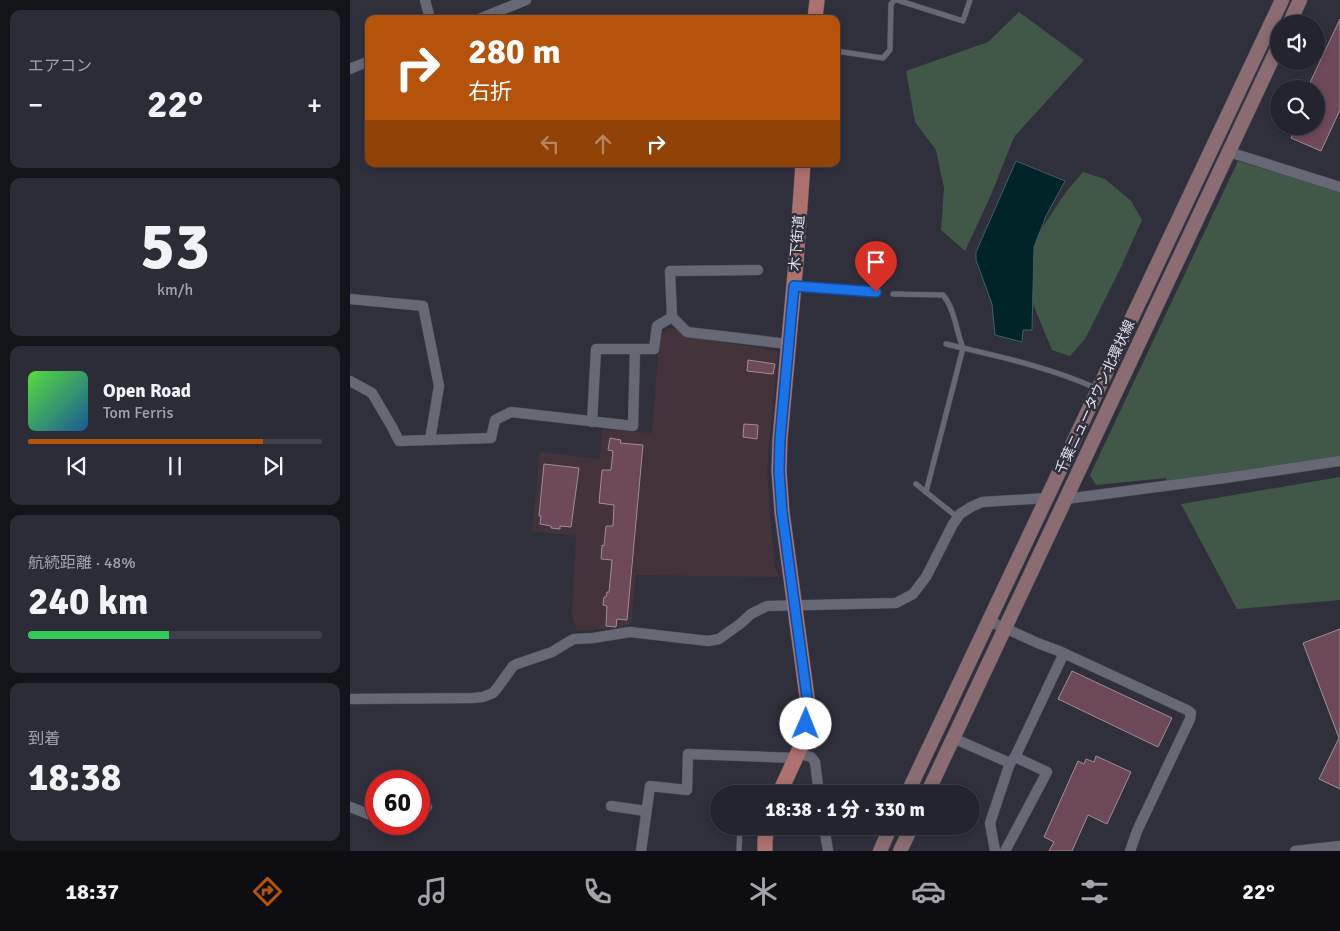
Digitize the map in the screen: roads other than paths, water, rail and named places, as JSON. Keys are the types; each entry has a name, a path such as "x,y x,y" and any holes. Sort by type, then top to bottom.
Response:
{"main road":[{"path":"816,15 817,0"},
{"name":"千葉ニュータウン北環状線","path":"911,785 1282,0"},
{"path":"1293,15 1300,0"},
{"name":"千葉ニュータウン北環状線","path":"931,785 1270,64"},
{"name":"木下街道","path":"782,785 802,744 806,724 807,697 782,512 779,471 803,167"},
{"path":"766,835 766,851"},
{"path":"880,851 887,835"},
{"path":"900,851 908,835"}],"street":[{"path":"425,0 429,15"},
{"path":"489,15 526,0"},
{"path":"350,69 365,63"},
{"path":"1229,152 1340,187"},
{"path":"758,270 670,272 672,317 687,332 788,344"},
{"path":"350,299 423,306 439,386 430,440"},
{"path":"592,422 596,349 654,349 657,326 672,317"},
{"path":"350,381 372,393 399,441 491,438 495,420 511,412 632,426 635,350"},
{"path":"1066,499 1340,461"},
{"path":"350,699 473,698 493,692 513,666 552,652 574,639 630,632 708,641 719,639 751,614 767,606 896,603 913,594 926,577 960,514 982,502 1047,498"},
{"path":"989,621 1064,653 1191,713 1190,719 1137,831 1130,851"},
{"path":"995,851 990,823 1013,760 1064,653"},
{"path":"953,738 1047,772 1005,851"},
{"path":"641,851 650,786 687,790 688,754 811,757 815,762 818,785"},
{"path":"612,806 646,811"},
{"path":"350,807 365,813"},
{"path":"825,835 828,851"},
{"path":"1295,851 1340,846"}],"lane":[{"path":"840,52 883,58 890,50 891,4 896,0 963,21 970,0"},
{"path":"794,286 876,292"},
{"path":"893,294 943,295 950,306 963,348 926,492"},
{"path":"946,344 1017,361 1076,379 1098,390"},
{"path":"916,484 958,517"},
{"path":"738,851 739,835"}]}
